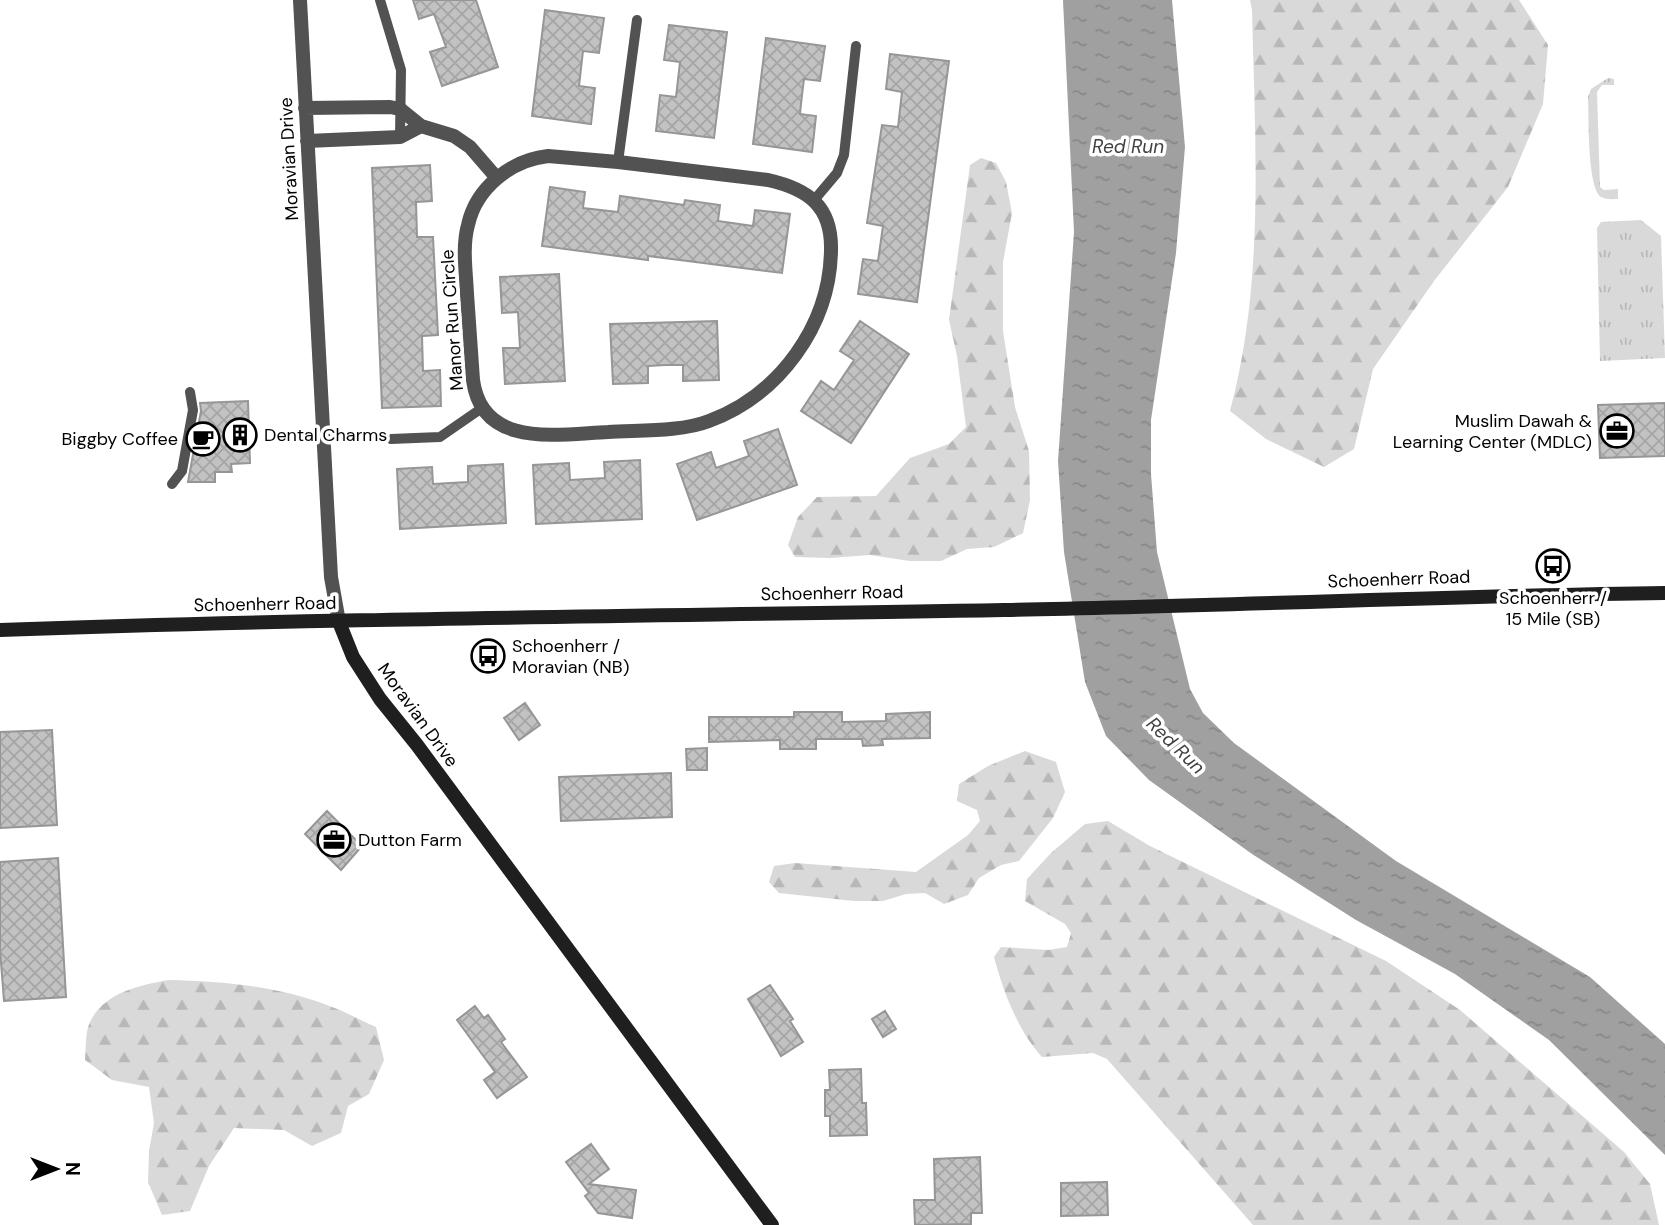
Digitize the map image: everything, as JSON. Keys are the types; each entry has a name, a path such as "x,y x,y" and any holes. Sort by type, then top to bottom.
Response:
{"main road":[{"name":"Schoenherr Road","path":"0,630 1009,610 1665,593"},
{"name":"Moravian Drive","path":"340,622 353,657 380,699 772,1225"}],"street":[{"name":"Moravian Drive","path":"300,0 331,577 340,622"},
{"path":"305,108 377,106 400,109 421,126 454,136 470,147 496,177"},
{"path":"307,141 400,137 421,126"},
{"name":"Manor Run Circle","path":"570,157 768,180 787,185 815,199 827,222 831,238 831,260 822,305 811,331 793,362 757,396 707,422 613,432 532,435 514,431 502,425 482,408 475,395 473,380 465,239 475,206 496,177 534,158 570,157"}],"lane":[{"path":"380,0 399,62 400,137"},
{"path":"618,162 637,20"},
{"path":"815,199 837,173 844,155 856,46"},
{"path":"172,484 182,471 193,410 190,392"},
{"path":"391,439 440,437 482,408"}],"green space":[{"path":"1250,0 1519,0 1548,45 1543,104 1508,187 1434,281 1373,369 1354,449 1324,467 1266,439 1230,411 1249,312 1253,262 1256,161"},
{"path":"1608,78 1614,79 1614,85 1602,85 1597,92 1600,187 1604,190 1618,189 1618,199 1603,198 1596,191 1590,151 1588,97 1591,89"},
{"path":"981,158 996,163 1006,182 1012,213 1003,262 1003,331 1015,407 1029,451 1030,500 1023,533 994,547 967,549 941,561 910,561 870,555 795,557 788,545 798,517 817,497 876,496 910,458 949,444 966,427 957,356 949,320 970,165"},
{"path":"1641,220 1661,236 1665,358 1600,361 1597,228 1601,222"},
{"path":"1025,751 1056,762 1065,792 1053,818 1019,861 1001,865 979,878 968,895 944,904 925,893 906,894 883,901 854,901 779,893 769,882 774,866 795,863 916,872 968,835 980,821 977,810 957,801 959,784 988,766"},
{"path":"1108,821 1150,846 1386,961 1460,1010 1624,1152 1650,1184 1659,1225 1253,1225 1107,1059 1093,1053 1042,1057 1019,1023 1002,983 994,957 1001,947 1048,950 1067,947 1071,933 1065,924 1025,901 1027,879 1051,853 1085,824"},
{"path":"168,980 249,986 289,993 327,1005 376,1027 384,1060 369,1094 348,1106 341,1133 312,1146 284,1130 234,1128 209,1166 190,1211 162,1215 148,1182 149,1151 154,1123 149,1087 112,1080 85,1060 88,1026 104,1004 123,992"}],"water":[{"name":"Red Run","path":"1063,0 1172,0 1185,147 1176,253 1151,420 1151,474 1157,552 1190,689 1203,713 1234,743 1396,861 1590,977 1665,1044 1665,1155 1549,1040 1455,974 1356,920 1252,854 1149,780 1106,736 1085,682 1064,552 1058,461 1074,232"}],"building":[{"path":"413,0 476,0 498,67 442,86 430,52 446,47 434,14 419,19"},
{"path":"545,10 604,18 599,53 583,51 579,86 595,88 591,124 532,116"},
{"path":"669,25 727,32 714,138 656,131 660,95 676,97 680,62 664,60"},
{"path":"766,38 825,46 820,81 804,79 802,95 800,114 816,116 812,152 753,144"},
{"path":"890,54 949,61 917,302 858,294 863,259 878,261 883,226 867,223 882,125 898,127 902,92 886,89"},
{"path":"430,165 432,201 416,202 417,237 433,237 438,335 422,336 423,371 440,370 441,406 382,408 372,168"},
{"path":"550,187 585,192 583,208 618,212 620,196 684,205 685,200 720,205 718,221 753,226 755,210 790,214 782,273 542,246"},
{"path":"559,274 565,381 505,384 503,348 520,348 518,312 502,313 500,277"},
{"path":"717,321 719,380 683,381 683,365 666,365 648,366 648,383 613,384 610,324"},
{"path":"860,321 909,354 851,443 801,411 821,381 834,390 854,360 840,351"},
{"path":"248,401 250,463 231,464 232,472 215,472 215,482 188,482 201,411 200,403"},
{"path":"1665,403 1665,456 1600,458 1598,405"},
{"path":"778,429 797,485 697,520 677,464 711,452 716,468 749,456 744,441"},
{"path":"640,460 642,519 536,524 533,465 569,463 570,480 605,478 604,462"},
{"path":"503,464 506,523 400,529 397,469 432,467 433,484 468,482 468,466"},
{"path":"525,703 540,725 519,740 504,718"},
{"path":"794,712 842,712 842,722 886,721 886,714 930,712 930,738 882,739 883,745 863,746 862,739 816,739 816,749 780,749 780,740 709,742 709,717 794,717"},
{"path":"52,730 57,825 0,828 0,732"},
{"path":"707,748 707,770 687,770 686,749"},
{"path":"671,773 672,817 561,821 559,777"},
{"name":"Dutton Farm","path":"327,811 362,846 341,870 305,834"},
{"path":"58,858 66,997 4,1001 0,950 0,862"},
{"path":"770,985 793,1019 790,1021 803,1042 781,1056 748,999"},
{"path":"475,1006 484,1018 488,1015 505,1039 501,1042 527,1077 497,1098 484,1080 495,1072 457,1020"},
{"path":"885,1011 896,1029 883,1037 872,1019"},
{"path":"861,1069 867,1135 830,1136 830,1116 825,1116 825,1090 830,1090 829,1070"},
{"path":"591,1144 609,1169 589,1184 636,1190 632,1218 598,1213 585,1196 589,1193 566,1162"},
{"path":"980,1157 982,1213 971,1213 971,1224 915,1225 914,1200 935,1200 934,1159"},
{"path":"1107,1182 1108,1215 1061,1216 1061,1183"}],"place":[{"name":"Muslim Dawah & Learning Center (MDLC)","path":"1617,431"},
{"name":"Dental Charms","path":"240,435"},
{"name":"Biggby Coffee","path":"203,439"},
{"name":"Schoenherr / 15 Mile (SB)","path":"1553,566"},
{"name":"Schoenherr / Moravian (NB)","path":"488,656"},
{"name":"Dutton Farm","path":"334,840"}]}
